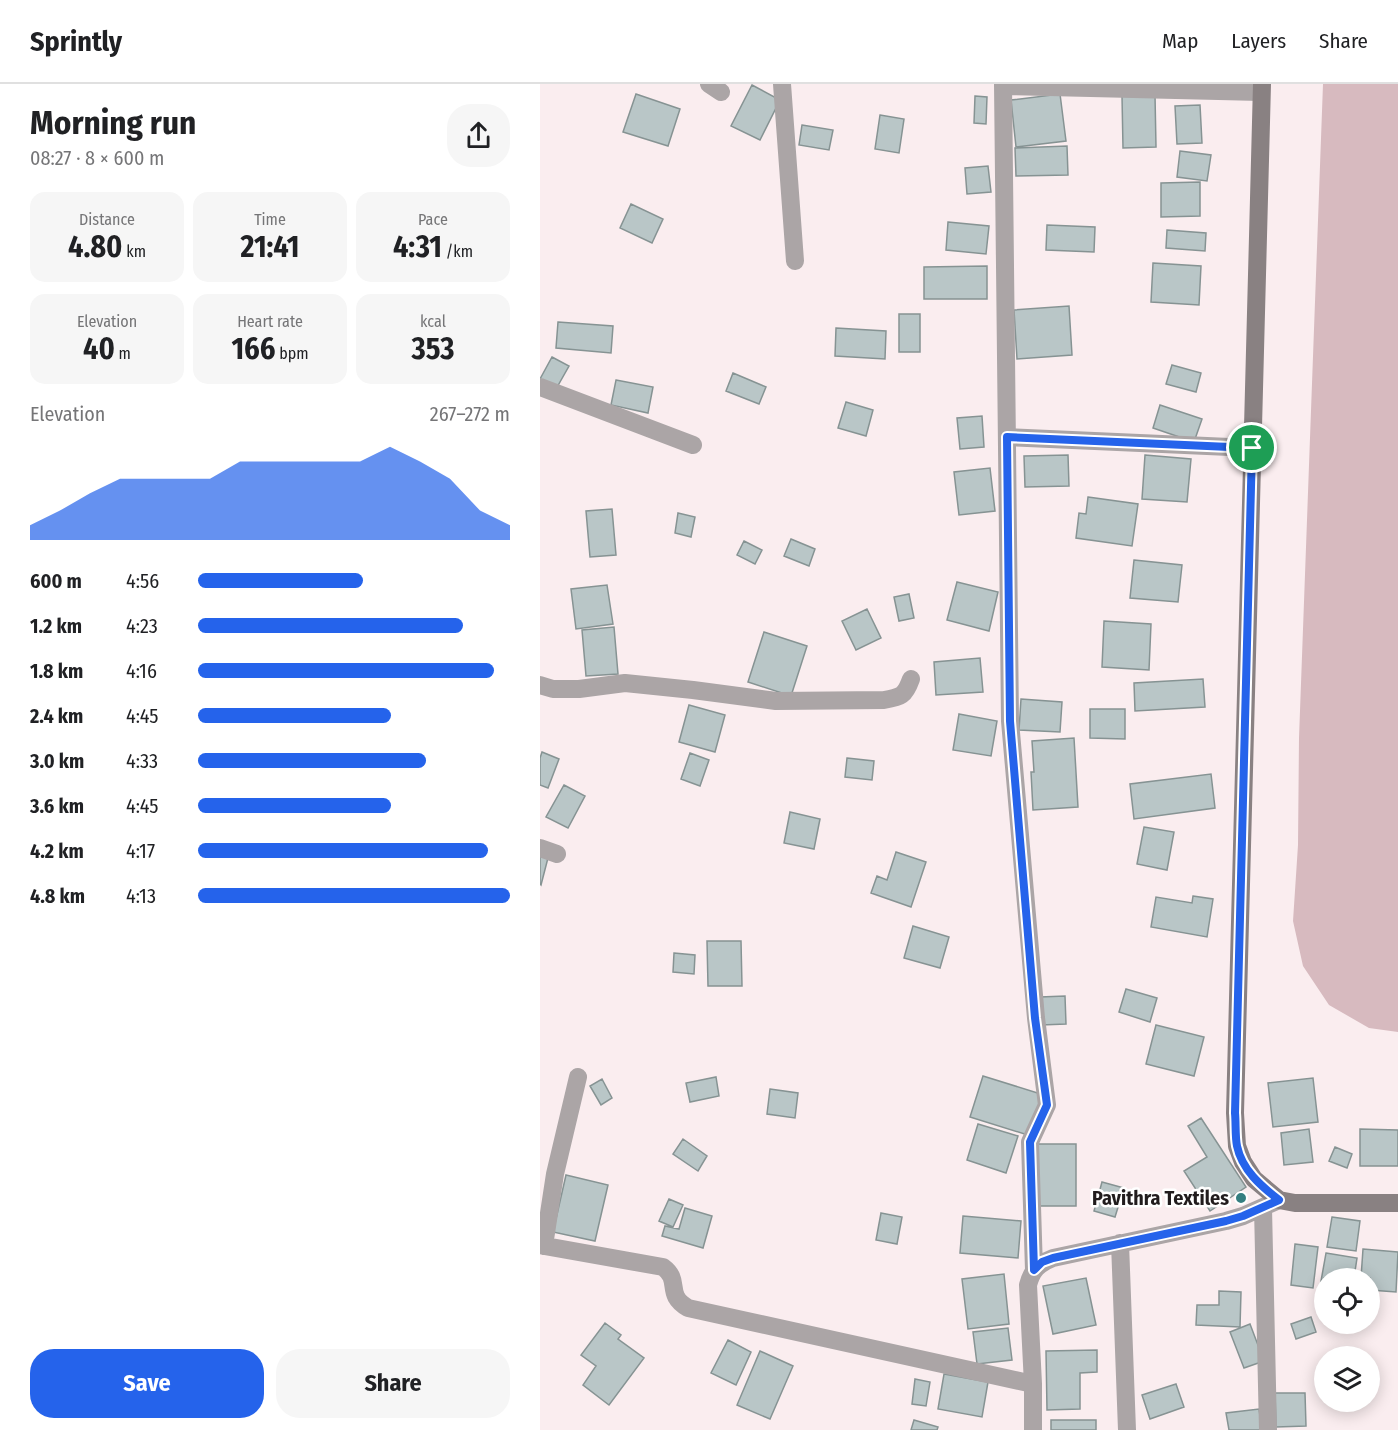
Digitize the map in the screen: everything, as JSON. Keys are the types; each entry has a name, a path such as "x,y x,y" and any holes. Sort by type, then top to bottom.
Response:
{"main road":[{"path":"1261,88 1235,1113 1237,1146 1244,1162 1271,1204 1398,1203"}],"street":[{"path":"782,84 795,261"},
{"path":"1034,1270 1030,1142 1047,1105 1035,1018 1010,721 1003,85 1261,88"},
{"path":"540,387 693,446"},
{"path":"1007,437 1252,448"},
{"path":"540,685 553,689 579,689 625,683 776,701 884,700 899,697 906,692 911,679"},
{"path":"578,1077 555,1174 542,1246 663,1267 672,1276 676,1298 688,1308 1033,1384"},
{"path":"1033,1430 1028,1285 1034,1270 1042,1262 1226,1221 1271,1204 1268,1430"},
{"path":"1120,1243 1126,1430"}],"shaded area":[{"path":"1323,84 1398,84 1398,1032 1369,1028 1329,1005 1303,966 1293,921 1298,845 1299,738"}],"building":[{"path":"752,85 780,100 760,140 731,126"},
{"path":"636,94 680,109 668,146 623,132"},
{"path":"1060,94 1066,141 1016,147 1011,100"},
{"path":"1155,95 1156,147 1123,148 1122,96"},
{"path":"975,96 987,97 986,124 974,123"},
{"path":"1200,105 1202,143 1177,144 1175,106"},
{"path":"880,115 904,119 899,153 875,149"},
{"path":"802,125 833,130 829,150 799,145"},
{"path":"1067,146 1068,175 1016,176 1015,148"},
{"path":"1180,151 1211,155 1207,181 1177,177"},
{"path":"988,166 991,192 967,194 965,168"},
{"path":"1200,182 1200,216 1161,217 1161,183"},
{"path":"631,204 663,219 652,243 620,228"},
{"path":"948,222 989,226 986,254 946,250"},
{"path":"1047,225 1095,227 1094,252 1046,250"},
{"path":"1167,230 1206,233 1205,251 1166,248"},
{"path":"1153,263 1201,266 1199,305 1151,302"},
{"path":"987,266 987,299 924,299 924,267"},
{"path":"1069,306 1072,355 1017,359 1014,310"},
{"path":"899,314 920,314 920,352 899,352"},
{"path":"558,322 613,326 611,353 556,348"},
{"path":"836,328 886,331 885,359 835,356"},
{"path":"552,357 569,366 556,389 540,379"},
{"path":"1172,365 1201,373 1196,392 1166,384"},
{"path":"733,373 766,387 759,404 726,391"},
{"path":"616,380 653,387 648,413 611,405"},
{"path":"846,402 873,410 866,436 838,428"},
{"path":"1160,405 1202,419 1194,442 1153,428"},
{"path":"982,416 984,447 960,449 957,418"},
{"path":"1068,455 1069,486 1025,487 1024,456"},
{"path":"1145,455 1191,459 1187,502 1142,499"},
{"path":"990,468 995,511 959,515 954,472"},
{"path":"1088,497 1138,504 1132,546 1076,538 1079,513 1086,514"},
{"path":"612,509 616,555 590,557 586,511"},
{"path":"678,513 695,517 691,537 675,533"},
{"path":"791,539 815,549 809,566 784,556"},
{"path":"744,541 762,550 755,564 737,555"},
{"path":"1134,560 1182,565 1178,602 1130,598"},
{"path":"957,582 998,592 989,631 947,620"},
{"path":"607,585 613,624 576,629 571,589"},
{"path":"909,594 914,618 899,621 894,597"},
{"path":"867,609 881,638 856,650 842,621"},
{"path":"1104,621 1151,624 1149,670 1102,667"},
{"path":"614,627 618,674 586,676 582,630"},
{"path":"764,632 807,646 791,696 748,682"},
{"path":"980,658 983,692 936,695 934,662"},
{"path":"1203,679 1205,707 1135,711 1134,683"},
{"path":"1021,699 1062,702 1060,732 1019,730"},
{"path":"689,705 725,715 715,752 679,742"},
{"path":"1090,709 1125,709 1125,739 1090,738"},
{"path":"959,714 997,721 991,756 953,750"},
{"path":"1074,738 1078,807 1033,810 1032,741"},
{"path":"542,752 559,759 548,788 540,785"},
{"path":"690,753 709,760 700,786 681,779"},
{"path":"847,758 874,761 872,780 845,777"},
{"path":"1211,774 1215,808 1134,819 1130,784"},
{"path":"564,785 585,796 568,828 546,817"},
{"path":"790,812 820,819 814,849 784,843"},
{"path":"1144,827 1174,832 1167,870 1137,864"},
{"path":"540,852 549,854 541,885 540,884"},
{"path":"896,852 926,862 911,907 871,893 877,876 887,880"},
{"path":"1193,896 1213,899 1207,937 1151,927 1156,897 1192,903"},
{"path":"913,926 949,937 940,968 904,958"},
{"path":"707,941 741,941 742,986 708,986"},
{"path":"674,953 695,955 694,974 673,972"},
{"path":"1126,989 1157,998 1150,1022 1119,1012"},
{"path":"1065,996 1066,1024 1041,1025 1040,997"},
{"path":"1156,1025 1204,1037 1194,1076 1146,1064"},
{"path":"983,1076 1044,1095 1031,1136 970,1117"},
{"path":"716,1077 719,1096 690,1102 686,1083"},
{"path":"1313,1078 1318,1122 1273,1127 1268,1083"},
{"path":"602,1079 612,1098 601,1105 590,1086"},
{"path":"770,1089 798,1093 795,1118 767,1114"},
{"path":"1201,1118 1246,1187 1210,1211 1184,1171 1207,1157 1188,1126"},
{"path":"978,1124 1018,1136 1006,1173 967,1160"},
{"path":"1309,1129 1313,1162 1284,1165 1281,1133"},
{"path":"1360,1129 1398,1130 1398,1166 1360,1166"},
{"path":"683,1139 707,1156 698,1171 673,1154"},
{"path":"1034,1144 1076,1144 1076,1206 1034,1206"},
{"path":"1335,1147 1352,1154 1347,1168 1329,1161"},
{"path":"566,1175 608,1185 595,1241 553,1232"},
{"path":"1102,1182 1124,1188 1115,1217 1094,1211"},
{"path":"669,1199 683,1205 673,1227 659,1221"},
{"path":"685,1208 712,1216 703,1248 662,1236 665,1226 679,1229"},
{"path":"881,1213 902,1217 897,1244 876,1240"},
{"path":"963,1216 1021,1221 1018,1258 960,1253"},
{"path":"1332,1217 1360,1221 1356,1251 1327,1247"},
{"path":"1295,1244 1318,1247 1313,1288 1291,1285"},
{"path":"1363,1249 1398,1252 1396,1292 1380,1291 1380,1268 1362,1268"},
{"path":"1326,1253 1357,1258 1356,1268 1323,1268"},
{"path":"1004,1274 1009,1324 968,1329 962,1279"},
{"path":"1086,1278 1096,1325 1053,1334 1043,1286"},
{"path":"1219,1291 1241,1292 1240,1327 1196,1325 1197,1305 1219,1305"},
{"path":"1311,1317 1314,1333 1296,1339 1291,1324"},
{"path":"605,1323 621,1335 618,1339 644,1358 609,1405 583,1385 596,1366 581,1355"},
{"path":"1250,1324 1264,1361 1244,1368 1230,1332"},
{"path":"1008,1328 1012,1360 977,1364 973,1332"},
{"path":"728,1340 751,1352 736,1385 711,1373"},
{"path":"1097,1350 1097,1372 1080,1373 1080,1409 1047,1410 1046,1351"},
{"path":"760,1351 793,1366 770,1419 737,1405"},
{"path":"944,1374 988,1382 982,1417 938,1409"},
{"path":"915,1379 930,1382 926,1406 912,1404"},
{"path":"1176,1384 1184,1407 1150,1419 1142,1395"},
{"path":"1275,1393 1305,1393 1306,1426 1276,1427"},
{"path":"1259,1409 1262,1430 1229,1430 1226,1413"},
{"path":"914,1420 938,1427 937,1430 911,1430"},
{"path":"1051,1420 1096,1420 1096,1430 1051,1430"}],"place":[{"name":"Pavithra Textiles","path":"1241,1198"}],"route":[{"path":"1007,437 1252,448 1235,1113 1237,1146 1244,1162 1254,1179 1279,1200 1226,1221 1053,1258 1042,1262 1034,1270 1030,1142 1047,1105 1035,1018 1010,721 1007,437"}]}
